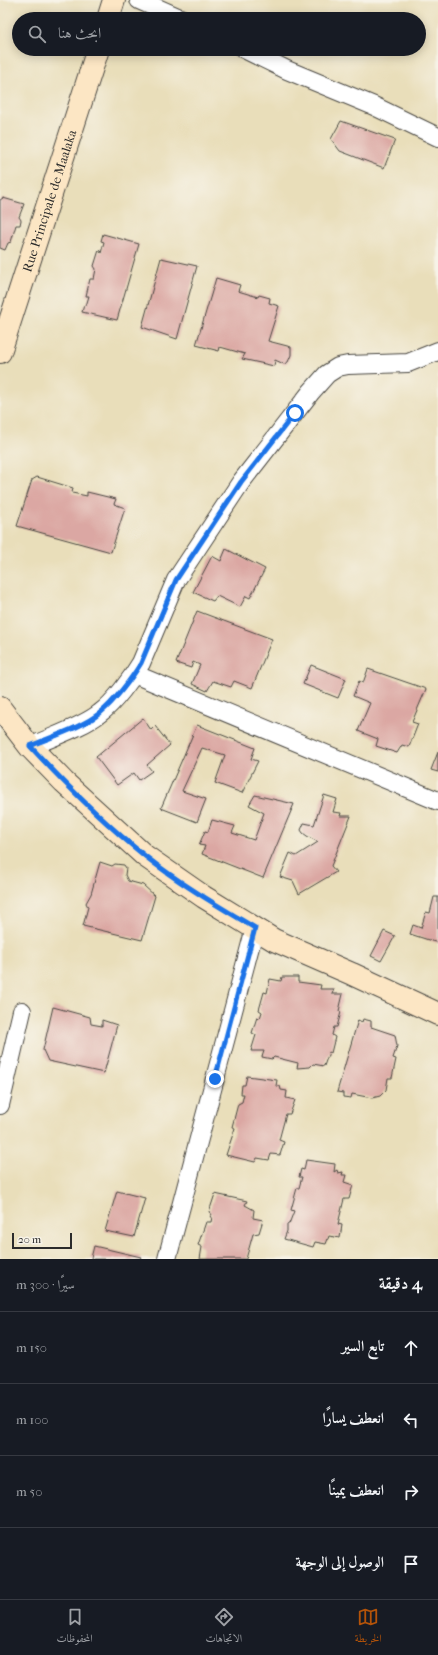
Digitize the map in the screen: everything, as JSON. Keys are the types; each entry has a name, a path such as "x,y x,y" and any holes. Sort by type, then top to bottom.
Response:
{"street":[{"path":"110,12 114,0"},
{"path":"139,0 166,12"},
{"name":"Rue Principale de Maalaka","path":"0,352 96,56"},
{"path":"258,56 287,70 374,106 438,137"},
{"path":"30,746 90,720 101,712 134,674 141,663 176,580 241,482 311,392 327,374 338,367 348,365 408,364 438,351"},
{"path":"134,674 438,801"},
{"path":"0,708 30,746 69,786 145,856 204,897 274,940 438,1014"},
{"path":"167,1259 255,928"},
{"path":"0,1105 22,1011"}],"building":[{"path":"341,121 395,140 384,168 340,151 331,139"},
{"path":"3,198 24,204 19,217 21,220 20,225 16,225 11,242 8,243 5,250 0,248 0,200"},
{"path":"103,234 139,244 117,320 82,312 84,305 86,306 89,296 86,296 90,279 94,279 96,269 94,266 99,250 101,253 104,242 101,241"},
{"path":"161,258 197,266 177,339 142,327"},
{"path":"216,278 240,285 238,291 258,297 259,295 270,298 269,303 279,306 268,341 291,347 291,355 288,362 284,364 275,360 274,366 242,359 245,354 220,347 219,351 196,345"},
{"path":"37,477 73,488 72,493 87,496 87,492 116,499 114,504 125,508 111,552 17,526 32,480"},
{"path":"226,549 265,569 250,598 246,596 240,607 217,596 213,601 193,592 212,556 221,561"},
{"path":"197,611 272,639 252,688 234,681 231,687 213,681 207,691 192,684 200,665 193,662 191,668 176,663"},
{"path":"311,665 346,679 338,698 303,684"},
{"path":"368,669 426,689 412,722 418,724 409,747 402,745 397,753 376,746 378,739 358,731 370,703 353,696 359,681 363,683"},
{"path":"143,718 151,730 155,726 170,745 147,765 152,771 139,780 134,773 117,785 96,757"},
{"path":"197,725 255,748 251,759 258,761 242,793 215,783 225,755 202,748 182,791 206,799 197,822 161,808"},
{"path":"438,752 438,772 431,770"},
{"path":"255,795 294,804 263,878 202,854 205,846 199,845 205,831 208,832 212,820 235,826 232,833 254,840 264,813 249,805"},
{"path":"324,795 337,799 333,812 341,813 340,816 351,816 331,866 336,872 299,894 293,881 280,877 290,853 296,856 318,842 307,836 301,830 304,823 314,825"},
{"path":"100,862 112,866 115,864 124,865 126,868 125,875 128,881 143,885 155,896 142,940 83,926 88,907 86,903 91,894"},
{"path":"434,897 438,897 438,943 410,934 413,925 421,928 426,912 430,913"},
{"path":"384,931 395,936 381,961 371,956"},
{"path":"282,977 298,977 298,982 321,985 320,989 334,989 332,994 343,994 339,1011 341,1012 337,1027 334,1027 332,1035 335,1037 331,1053 329,1052 324,1066 313,1064 310,1067 297,1068 298,1063 274,1057 272,1059 262,1057 264,1051 251,1051 256,1035 252,1033 257,1017 260,1018 262,1012 259,1010 264,992 267,993 270,979 281,981"},
{"path":"53,1007 90,1017 91,1024 102,1026 102,1020 117,1025 104,1073 48,1061 43,1050"},
{"path":"363,1019 371,1021 371,1027 395,1035 397,1046 393,1058 396,1059 392,1078 388,1078 386,1090 380,1096 372,1098 352,1094 351,1098 343,1097 343,1093 337,1092 358,1020 362,1022"},
{"path":"247,1076 277,1080 276,1086 280,1086 281,1090 287,1091 286,1098 295,1100 290,1114 286,1114 279,1140 284,1142 280,1155 271,1154 269,1160 257,1158 255,1162 226,1155 235,1128 232,1127 238,1104 242,1102 244,1094 241,1094 242,1085 245,1085"},
{"path":"306,1160 335,1164 334,1172 337,1170 338,1173 343,1172 342,1175 346,1175 344,1182 353,1185 349,1199 344,1199 338,1224 342,1225 340,1238 329,1236 326,1244 315,1242 313,1247 284,1239 287,1231 287,1224 289,1224 294,1211 291,1210 297,1188 299,1188 302,1177 299,1177 301,1169 304,1170"},
{"path":"117,1191 145,1198 134,1237 105,1231"},
{"path":"215,1194 247,1201 245,1205 254,1210 253,1218 263,1220 259,1233 253,1234 246,1259 200,1259 202,1247 198,1245 206,1222 211,1222 212,1217 210,1217 212,1214 209,1212"},
{"path":"94,1246 141,1257 140,1259 92,1259"}],"route":[{"path":"215,1079 255,928 204,897 145,856 64,782 30,746 90,720 101,712 134,674 141,663 176,580 241,482 288,424 295,413"}]}
